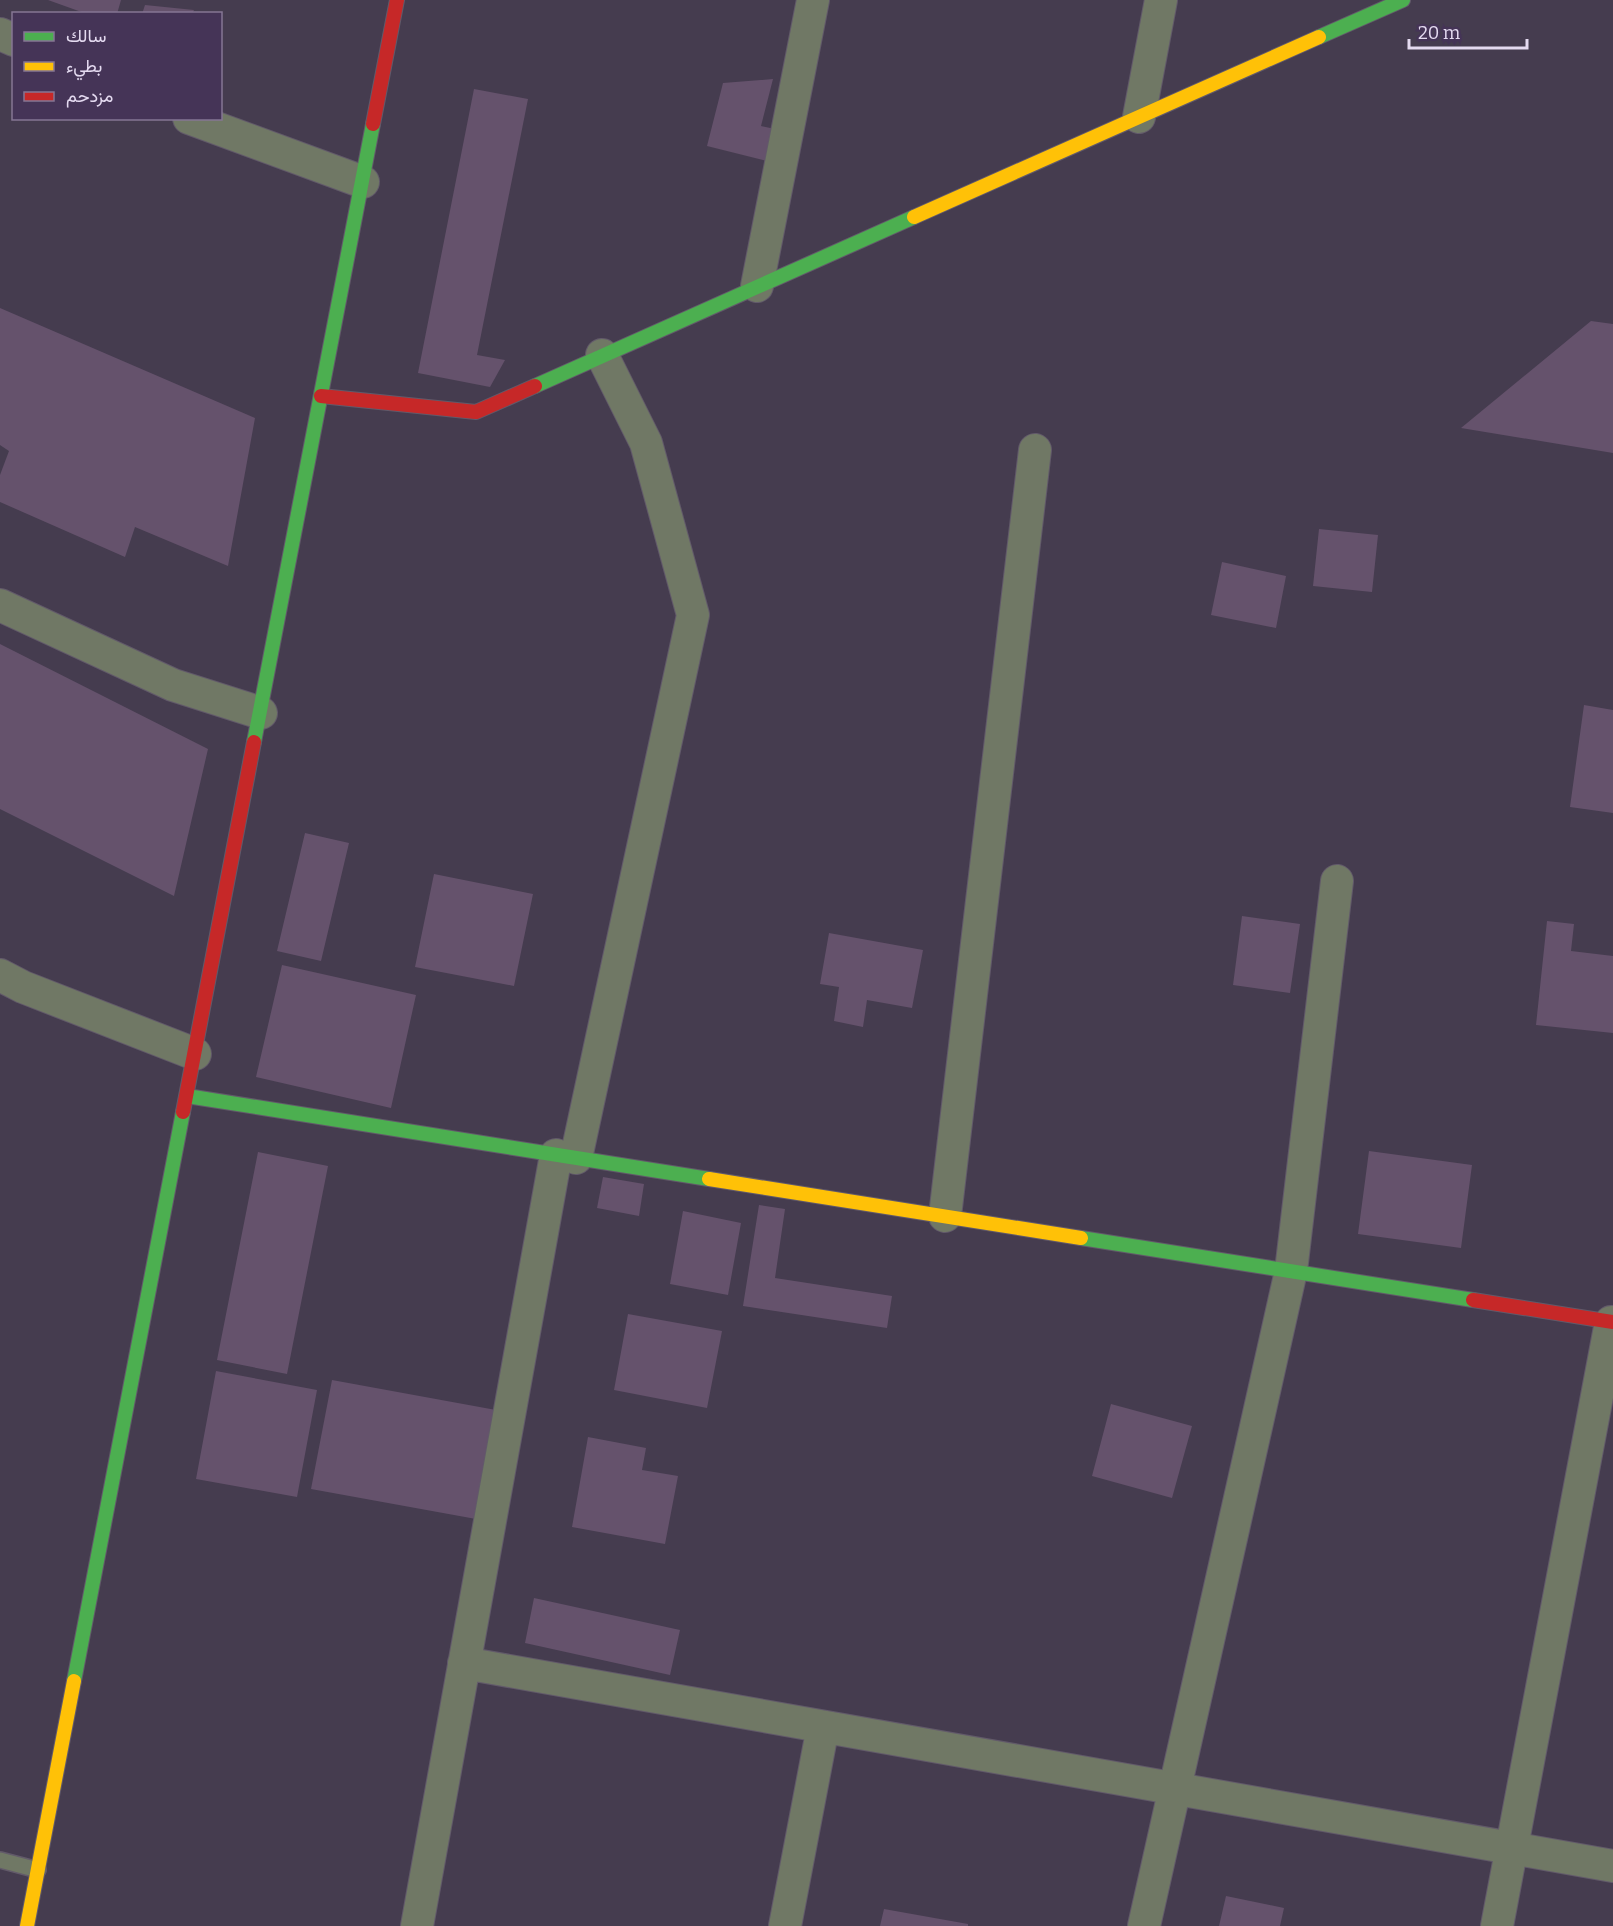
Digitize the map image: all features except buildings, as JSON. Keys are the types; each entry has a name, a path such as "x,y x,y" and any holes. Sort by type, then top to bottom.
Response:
{"street":[{"path":"27,1926 397,0"},
{"path":"757,286 813,0"},
{"path":"1138,117 1161,0"},
{"path":"321,396 476,412 1403,0"},
{"path":"194,120 363,182"},
{"path":"417,1926 464,1664 566,1156 693,615 646,443 602,355"},
{"path":"945,1216 1035,450"},
{"path":"0,605 173,685 261,713"},
{"path":"1144,1926 1291,1271 1337,881"},
{"path":"0,975 23,987 195,1054"},
{"path":"187,1096 1612,1322 1497,1926"},
{"path":"464,1664 1613,1866"},
{"path":"785,1926 823,1727"}],"lane":[{"path":"0,1860 38,1870"}],"traffic: fast":[{"path":"1319,37 1403,0"},
{"path":"254,742 373,124"},
{"path":"535,386 914,217"},
{"path":"187,1096 709,1179"},
{"path":"74,1681 183,1112"},
{"path":"1081,1238 1473,1300"}],"traffic: slow":[{"path":"914,217 1319,37"},
{"path":"709,1179 1081,1238"},
{"path":"27,1926 74,1681"}],"traffic: jam":[{"path":"373,124 397,0"},
{"path":"321,396 476,412 535,386"},
{"path":"183,1112 254,742"},
{"path":"1473,1300 1613,1322"}]}
